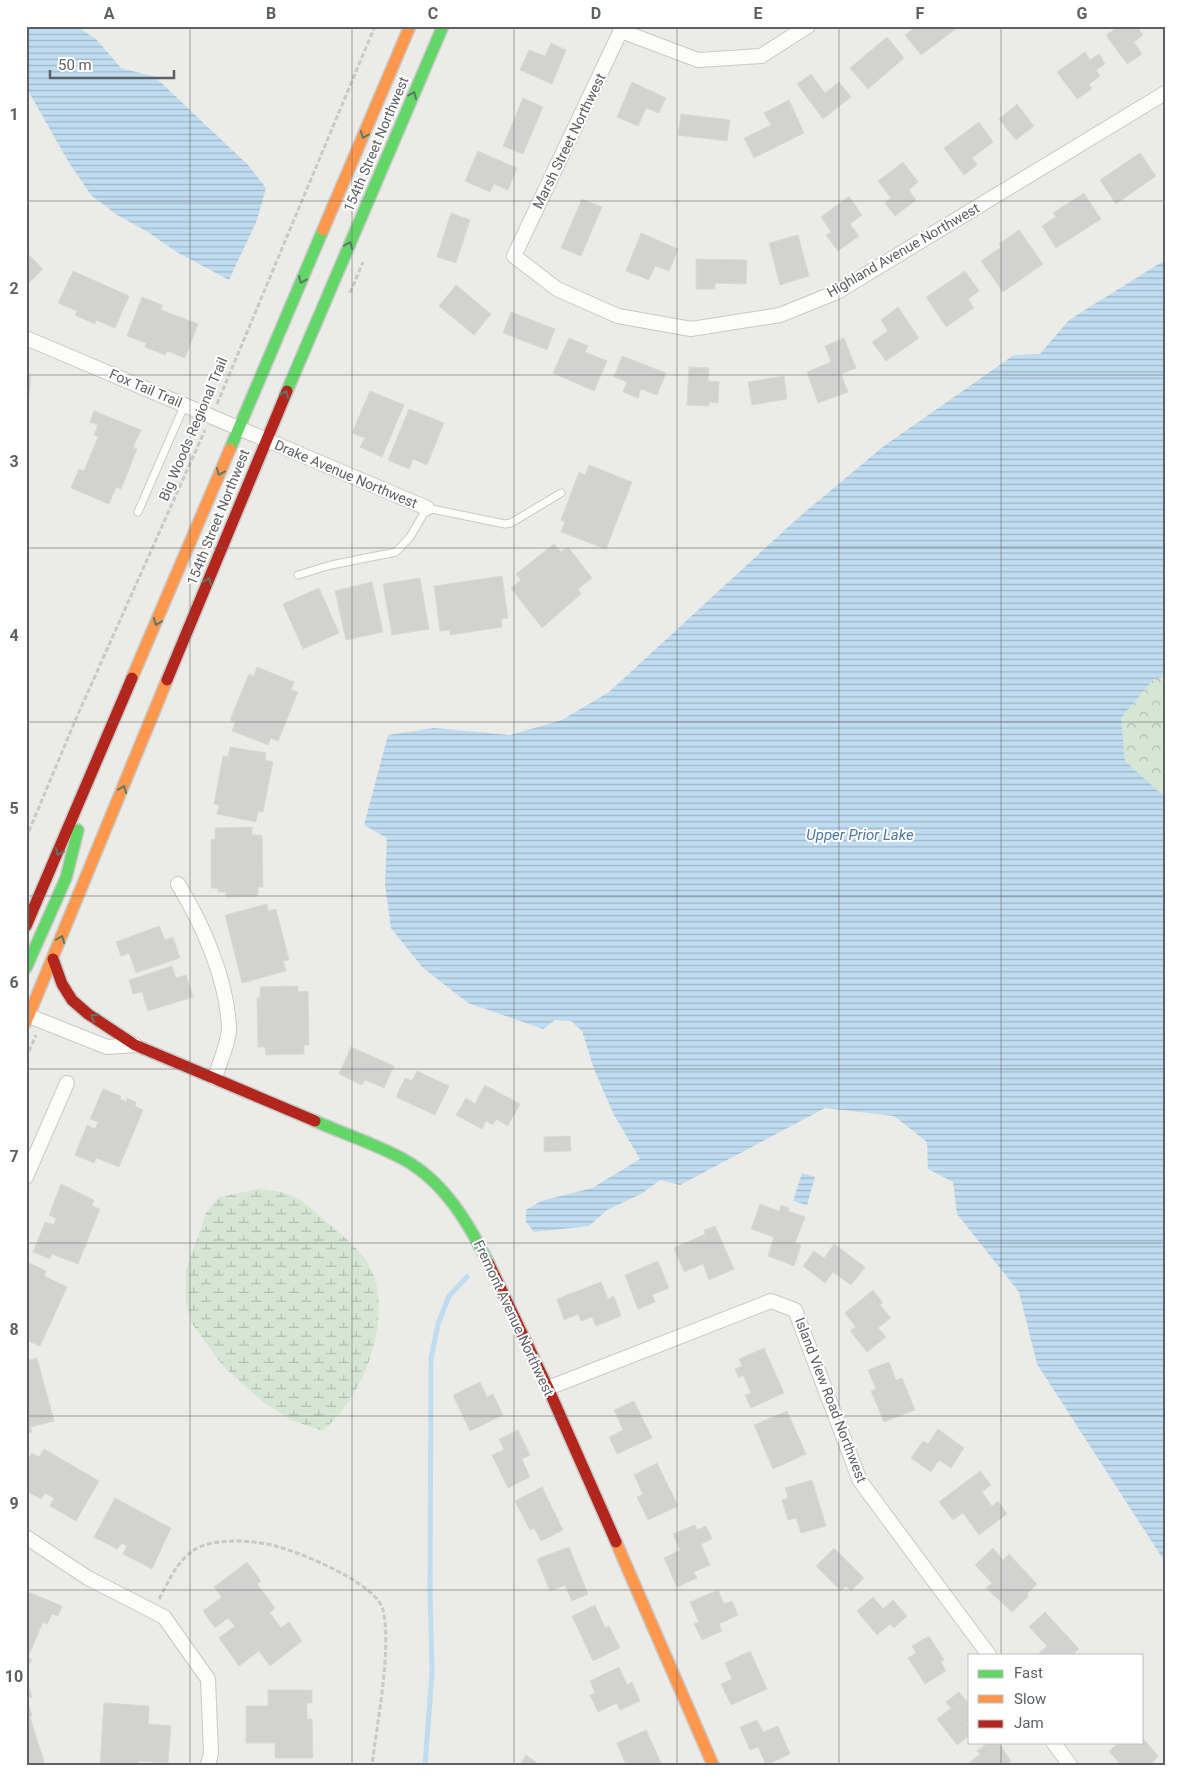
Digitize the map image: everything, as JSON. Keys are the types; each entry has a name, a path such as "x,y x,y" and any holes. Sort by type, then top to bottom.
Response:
{"street":[{"name":"154th Street Northwest","path":"26,926 91,778 410,26"},
{"name":"154th Street Northwest","path":"27,1018 53,959 266,439 442,26"},
{"path":"622,28 698,60 761,56 808,26"},
{"name":"Marsh Street Northwest","path":"514,256 622,28"},
{"name":"Highland Avenue Northwest","path":"514,256 557,289 618,316 691,329 780,315 837,292 1165,93"},
{"name":"Fox Tail Trail","path":"26,338 266,439"},
{"name":"Drake Avenue Northwest","path":"266,439 426,508"},
{"path":"26,968 66,878 91,778"},
{"path":"178,884 192,908 219,976 230,1027 215,1078"},
{"name":"Fremont Avenue Northwest","path":"53,959 66,993 85,1012 114,1029 134,1045 404,1159 426,1175 457,1205 472,1229 548,1388 713,1765"},
{"name":"Fremont Avenue Northwest","path":"27,1018 107,1047 134,1045"},
{"path":"26,1177 67,1083"},
{"name":"Island View Road Northwest","path":"548,1388 771,1301 795,1310 860,1481 988,1654"},
{"path":"26,1537 88,1578 164,1617 208,1679 211,1753 208,1765"},
{"path":"1054,1744 1070,1765"}],"lane":[{"path":"138,512 185,404"},
{"path":"298,575 396,552 410,537 426,508 505,524 511,523 561,493"}],"path":[{"name":"Big Woods Regional Trail","path":"26,838 212,416 375,26"},
{"path":"154,1611 176,1566 194,1550 228,1540 277,1546 320,1564 369,1590 383,1609 386,1648 372,1765"}],"green space":[{"path":"1165,676 1165,797 1125,761 1121,718 1152,681"},
{"path":"259,1189 290,1195 311,1208 357,1249 370,1267 377,1287 379,1309 377,1332 371,1355 362,1378 350,1399 337,1417 322,1431 291,1420 263,1402 223,1366 191,1322 186,1302 186,1270 206,1213 219,1197"}],"water":[{"path":"26,26 76,26 96,39 121,68 155,77 248,165 266,188 257,220 229,280 175,251 148,232 117,215 91,195 68,161 26,87"},
{"name":"Upper Prior Lake","path":"1165,260 1165,676 1152,681 1121,718 1125,761 1165,797 1165,1562 1037,1364 1019,1292 957,1214 953,1182 928,1169 927,1142 894,1116 825,1108 680,1185 660,1180 641,1194 607,1210 589,1226 534,1232 526,1222 526,1210 541,1201 592,1188 640,1159 614,1115 594,1069 582,1031 571,1021 555,1020 543,1029 468,1003 422,967 391,928 385,885 387,838 364,825 388,735 434,728 510,735 562,720 609,692 799,517 884,446 1014,355 1040,354 1069,320"},
{"path":"802,1173 815,1177 807,1205 793,1201"}],"building":[{"path":"917,26 956,26 957,28 921,55 905,35"},
{"path":"1111,26 1137,26 1143,35 1134,42 1142,54 1127,64 1106,35 1114,30"},
{"path":"887,37 904,58 868,89 850,68"},
{"path":"551,43 566,50 552,84 520,70 529,50 545,56"},
{"path":"1085,52 1090,60 1099,54 1105,64 1096,70 1100,76 1089,84 1092,89 1077,99 1057,72"},
{"path":"811,74 825,93 839,82 851,97 823,119 797,84"},
{"path":"632,82 666,98 659,113 646,108 638,126 617,117"},
{"path":"523,98 543,107 523,154 503,146"},
{"path":"789,100 804,133 754,158 744,138 771,125 764,113"},
{"path":"1017,104 1034,126 1016,140 999,119"},
{"path":"681,114 730,120 727,141 678,135"},
{"path":"979,122 993,142 972,158 977,165 964,175 944,148"},
{"path":"478,151 517,168 508,190 494,184 490,192 465,181"},
{"path":"1140,153 1156,176 1116,204 1100,180"},
{"path":"903,162 918,182 909,190 916,200 895,216 885,203 891,198 878,181"},
{"path":"1084,193 1101,219 1056,248 1042,226 1056,217 1053,213"},
{"path":"849,196 862,215 850,224 859,236 838,251 826,235 831,232 821,217"},
{"path":"582,199 602,207 581,256 561,248"},
{"path":"451,213 470,220 456,263 437,257"},
{"path":"1019,230 1043,264 1003,292 981,261 1001,247 999,244"},
{"path":"641,233 678,249 669,271 655,266 649,280 626,271"},
{"path":"798,235 809,276 780,285 769,243"},
{"path":"28,254 43,269 26,286 26,255"},
{"path":"696,259 747,260 746,284 715,283 715,289 696,289"},
{"path":"73,271 129,296 115,328 96,320 95,324 75,315 77,311 58,303"},
{"path":"965,271 979,291 968,299 974,308 946,327 926,297"},
{"path":"456,285 491,314 474,335 439,306"},
{"path":"142,297 162,305 161,310 198,324 185,358 167,351 165,355 145,347 146,343 127,336"},
{"path":"898,307 919,338 886,361 872,342 888,331 881,320"},
{"path":"511,312 555,329 547,350 503,333"},
{"path":"569,338 588,346 585,352 607,361 594,391 553,373"},
{"path":"844,338 856,368 841,374 848,392 818,403 807,372 831,362 825,346"},
{"path":"622,356 666,373 657,395 641,389 638,398 623,392 627,382 614,377"},
{"path":"689,367 709,368 708,381 719,382 718,403 709,402 709,406 687,405"},
{"path":"26,375 31,376 27,417 26,417"},
{"path":"784,376 787,399 752,405 748,382"},
{"path":"370,391 404,405 382,457 360,447 365,438 352,433"},
{"path":"409,409 444,423 427,465 413,459 409,469 388,460"},
{"path":"94,411 141,430 133,447 137,449 121,489 116,487 109,504 71,488 79,469 84,471 98,437 94,435 98,425 90,422"},
{"path":"589,465 632,482 606,549 561,532 565,522 561,520 579,472 585,475"},
{"path":"554,544 561,552 568,547 592,578 578,589 581,594 542,628 511,588 521,580 516,574"},
{"path":"502,576 508,618 501,619 502,627 450,635 450,630 440,631 434,586"},
{"path":"420,578 429,629 392,635 383,584"},
{"path":"372,582 383,632 346,640 335,591"},
{"path":"319,588 339,633 303,649 283,604"},
{"path":"257,667 294,682 291,690 298,692 278,741 271,738 268,745 232,731 235,722 230,720 249,674 254,676"},
{"path":"230,747 266,753 265,760 273,762 263,812 258,811 256,822 217,814 219,805 214,804 223,756 228,757"},
{"path":"252,827 252,835 262,835 263,887 258,887 258,896 226,897 226,892 218,892 218,888 211,888 211,840 215,839 215,828"},
{"path":"267,904 268,911 276,909 289,960 283,961 286,971 242,983 225,915"},
{"path":"159,926 165,940 173,937 180,958 136,973 129,953 121,956 116,942"},
{"path":"172,966 176,978 186,975 193,997 148,1011 142,992 133,994 129,980"},
{"path":"298,986 298,992 308,991 309,1045 304,1045 304,1054 266,1055 265,1047 258,1047 257,998 260,998 260,987"},
{"path":"351,1047 394,1066 384,1088 365,1080 362,1085 339,1074"},
{"path":"417,1071 449,1086 435,1115 396,1097 405,1078 412,1081"},
{"path":"485,1085 520,1104 508,1126 496,1119 493,1125 486,1121 482,1129 456,1115 466,1098 475,1104"},
{"path":"103,1089 121,1096 120,1099 126,1102 127,1098 136,1102 135,1106 143,1110 119,1167 96,1158 94,1163 75,1155 87,1125 95,1129 98,1122 90,1119"},
{"path":"570,1136 571,1151 544,1152 544,1137"},
{"path":"61,1184 94,1200 92,1206 100,1209 78,1264 52,1254 50,1259 33,1252 45,1222 54,1225 56,1218 49,1215"},
{"path":"760,1204 779,1211 781,1205 789,1208 788,1211 805,1217 795,1243 801,1245 794,1266 768,1256 774,1237 751,1229"},
{"path":"715,1226 734,1269 709,1280 703,1264 684,1272 674,1248 705,1234 704,1230"},
{"path":"834,1244 865,1267 851,1285 833,1272 825,1283 803,1266 814,1251 824,1258"},
{"path":"658,1261 669,1288 652,1295 655,1302 638,1309 625,1275"},
{"path":"27,1262 46,1271 44,1276 67,1287 40,1346 26,1340"},
{"path":"601,1282 608,1299 614,1296 621,1316 596,1326 592,1317 581,1321 578,1314 564,1320 557,1299"},
{"path":"873,1290 883,1303 880,1305 891,1318 878,1328 886,1337 867,1352 850,1331 856,1327 845,1313"},
{"path":"764,1348 784,1393 751,1408 745,1395 751,1393 743,1375 739,1378 735,1369 742,1366 739,1359"},
{"path":"37,1358 54,1421 30,1427 32,1432 26,1434 26,1361"},
{"path":"889,1362 896,1380 902,1378 915,1410 884,1422 871,1391 876,1389 868,1370"},
{"path":"480,1382 487,1397 493,1394 503,1415 470,1431 453,1395"},
{"path":"634,1401 652,1438 617,1454 609,1437 623,1430 614,1410"},
{"path":"787,1411 806,1454 773,1469 754,1425"},
{"path":"938,1429 964,1448 951,1468 939,1460 931,1472 911,1458 923,1441 928,1444"},
{"path":"518,1430 530,1455 522,1459 530,1477 508,1488 492,1455 504,1450 499,1439"},
{"path":"44,1449 99,1481 76,1521 50,1506 54,1498 45,1493 41,1499 26,1491 26,1463 32,1453 39,1457"},
{"path":"657,1463 678,1506 648,1520 637,1497 643,1494 634,1475"},
{"path":"980,1471 991,1485 982,1492 992,1506 998,1501 1007,1514 979,1535 963,1513 953,1520 939,1502"},
{"path":"812,1480 826,1526 801,1533 796,1518 788,1520 782,1500 788,1498 785,1488"},
{"path":"542,1487 563,1530 541,1541 534,1528 530,1530 515,1501"},
{"path":"115,1498 171,1528 152,1569 123,1554 127,1546 122,1543 117,1549 94,1537"},
{"path":"695,1525 697,1530 706,1526 712,1539 701,1544 710,1565 694,1572 697,1578 677,1587 664,1558 680,1550 673,1534"},
{"path":"569,1547 588,1594 572,1601 565,1585 550,1591 537,1559"},
{"path":"834,1548 864,1578 851,1591 846,1586 841,1591 816,1566"},
{"path":"993,1548 1003,1560 1009,1554 1037,1584 1027,1594 1029,1596 1012,1612 986,1588 992,1583 975,1565"},
{"path":"247,1562 261,1581 257,1584 275,1608 270,1613 281,1628 289,1622 302,1641 270,1666 259,1651 239,1666 219,1638 235,1626 228,1618 215,1628 203,1611 222,1597 214,1587"},
{"path":"718,1590 724,1604 732,1601 738,1615 719,1624 722,1631 702,1640 694,1624 699,1622 690,1602"},
{"path":"26,1591 62,1606 58,1616 52,1614 47,1624 43,1622 28,1657 32,1659 26,1671"},
{"path":"873,1597 883,1609 893,1600 907,1616 894,1628 890,1624 877,1635 857,1611"},
{"path":"595,1605 605,1628 609,1626 620,1648 593,1661 572,1616"},
{"path":"1045,1612 1079,1649 1073,1654 1040,1654 1047,1646 1029,1627"},
{"path":"929,1636 944,1660 941,1662 946,1671 925,1684 908,1658 916,1653 912,1646"},
{"path":"750,1651 767,1689 731,1705 721,1684 732,1679 725,1663"},
{"path":"619,1667 627,1685 632,1682 640,1701 620,1710 617,1703 598,1712 590,1695 595,1693 590,1681"},
{"path":"29,1687 32,1697 27,1699 32,1716 30,1717 45,1765 26,1765 26,1688"},
{"path":"268,1690 312,1690 312,1703 307,1703 307,1719 312,1719 313,1758 275,1758 275,1743 246,1743 246,1706 268,1706"},
{"path":"959,1692 968,1703 968,1722 966,1723 968,1726 968,1737 957,1745 937,1719 951,1708 946,1702"},
{"path":"104,1703 149,1706 148,1724 171,1726 168,1763 138,1761 138,1765 100,1765"},
{"path":"757,1720 763,1732 778,1726 790,1754 766,1765 758,1747 750,1750 740,1727"},
{"path":"646,1730 661,1763 626,1765 617,1743"},
{"path":"1144,1739 1158,1756 1151,1765 1121,1765 1109,1751 1118,1744 1144,1744"},
{"path":"986,1744 999,1744 1011,1761 1006,1765 967,1765 980,1754 977,1751"},
{"path":"526,1755 540,1765 520,1765"}],"waterway":[{"path":"425,1765 432,1673 430,1591 431,1358 438,1324 449,1296 467,1277"}],"traffic: fast":[{"path":"287,391 443,26"},
{"path":"230,449 323,230"},
{"path":"26,968 66,878 78,830"},
{"path":"315,1121 393,1154 418,1168 443,1191 454,1205 473,1234 489,1264"}],"traffic: slow":[{"path":"323,230 410,26"},
{"path":"132,678 230,449"},
{"path":"26,1022 167,680"},
{"path":"616,1542 713,1765"}],"traffic: jam":[{"path":"167,680 287,391"},
{"path":"26,926 132,678"},
{"path":"53,959 62,984 72,1000 88,1014 135,1045 315,1121"},
{"path":"489,1264 548,1388 616,1542"}]}
